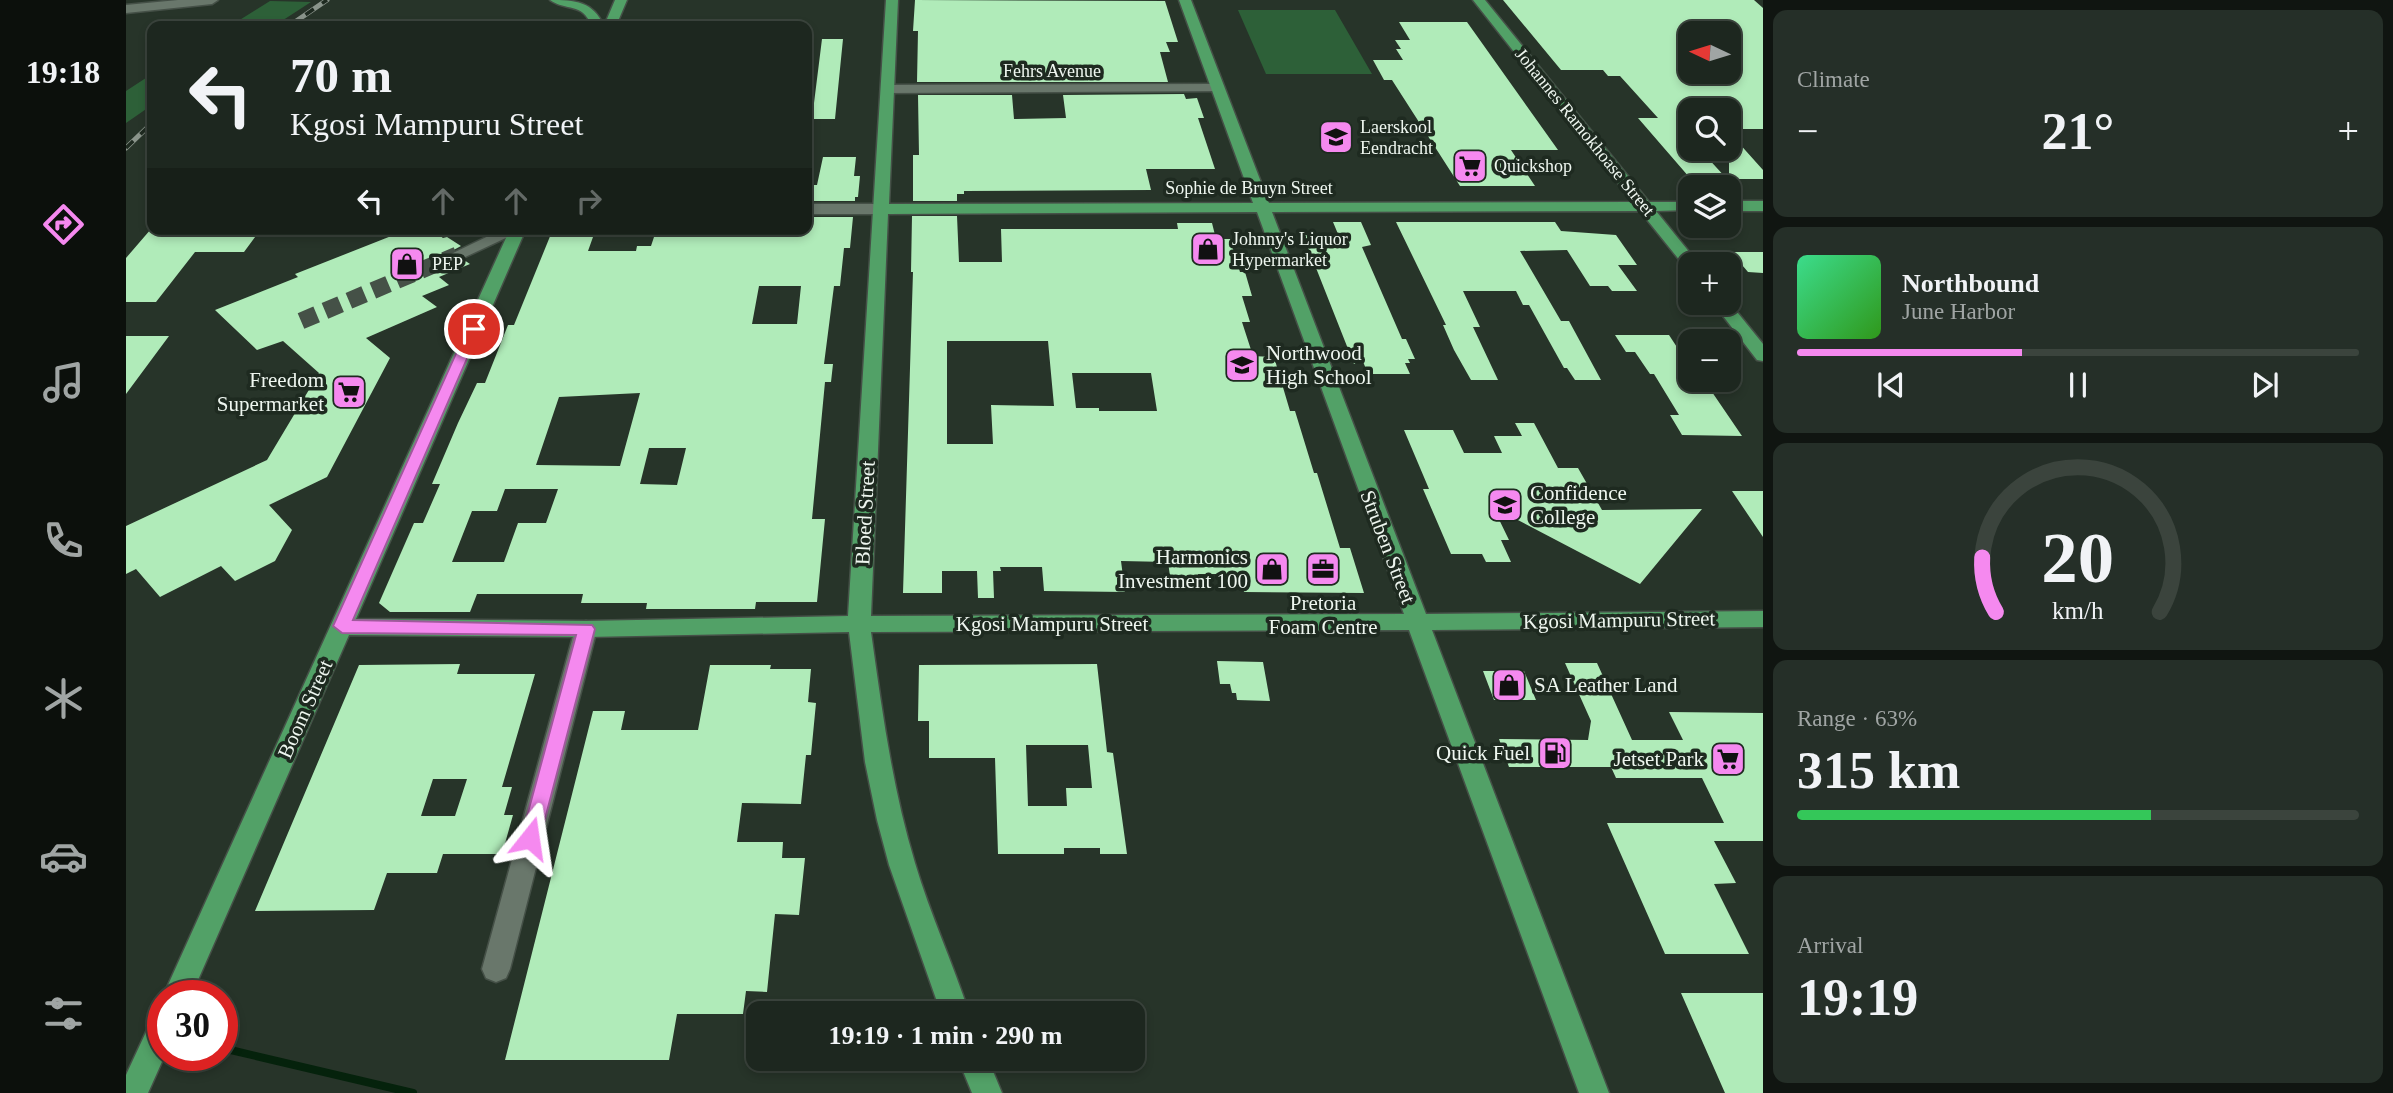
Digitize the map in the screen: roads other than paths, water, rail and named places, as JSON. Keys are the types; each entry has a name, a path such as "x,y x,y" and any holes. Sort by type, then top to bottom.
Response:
{"main road":[{"path":"556,0 586,8 596,21"},
{"path":"612,21 621,0"},
{"name":"Bloed Street","path":"892,0 859,624 877,762 893,831 906,876 951,1001"},
{"name":"Struben Street","path":"1185,0 1594,1093"},
{"name":"Johannes Ramokhoase Street","path":"1479,0 1681,252"},
{"name":"Sophie de Bruyn Street","path":"883,209 1678,206"},
{"path":"1741,206 1763,206"},
{"name":"Boom Street","path":"184,980 515,235"},
{"path":"1731,315 1763,356"},
{"name":"Kgosi Mampuru Street","path":"342,626 586,629 859,624 1763,619"},
{"path":"133,1093 147,1062"},
{"path":"978,1071 988,1093"}],"street":[{"path":"126,9 212,0"},
{"name":"Fehrs Avenue","path":"888,89 1216,88"},
{"name":"Sophie de Bruyn Street","path":"812,209 883,209"},
{"path":"457,255 504,235"},
{"path":"496,969 586,629"}],"waterway":[{"path":"238,1052 413,1093"}],"tunnel":[{"path":"301,321 457,255"}],"railway":[{"path":"296,21 327,0"},
{"path":"126,148 147,128"}],"place":[{"name":"Laerskool Eendracht","path":"1336,137"},
{"name":"Quickshop","path":"1470,166"},
{"name":"Johnny's Liquor Hypermarket","path":"1208,249"},
{"name":"PEP","path":"407,264"},
{"name":"Northwood High School","path":"1242,365"},
{"name":"Freedom Supermarket","path":"349,392"},
{"name":"Confidence College","path":"1505,505"},
{"name":"Harmonics Investment 100","path":"1272,569"},
{"name":"Pretoria Foam Centre","path":"1323,569"},
{"name":"SA Leather Land","path":"1509,685"},
{"name":"Quick Fuel","path":"1555,753"},
{"name":"Jetset Park","path":"1728,759"}]}
